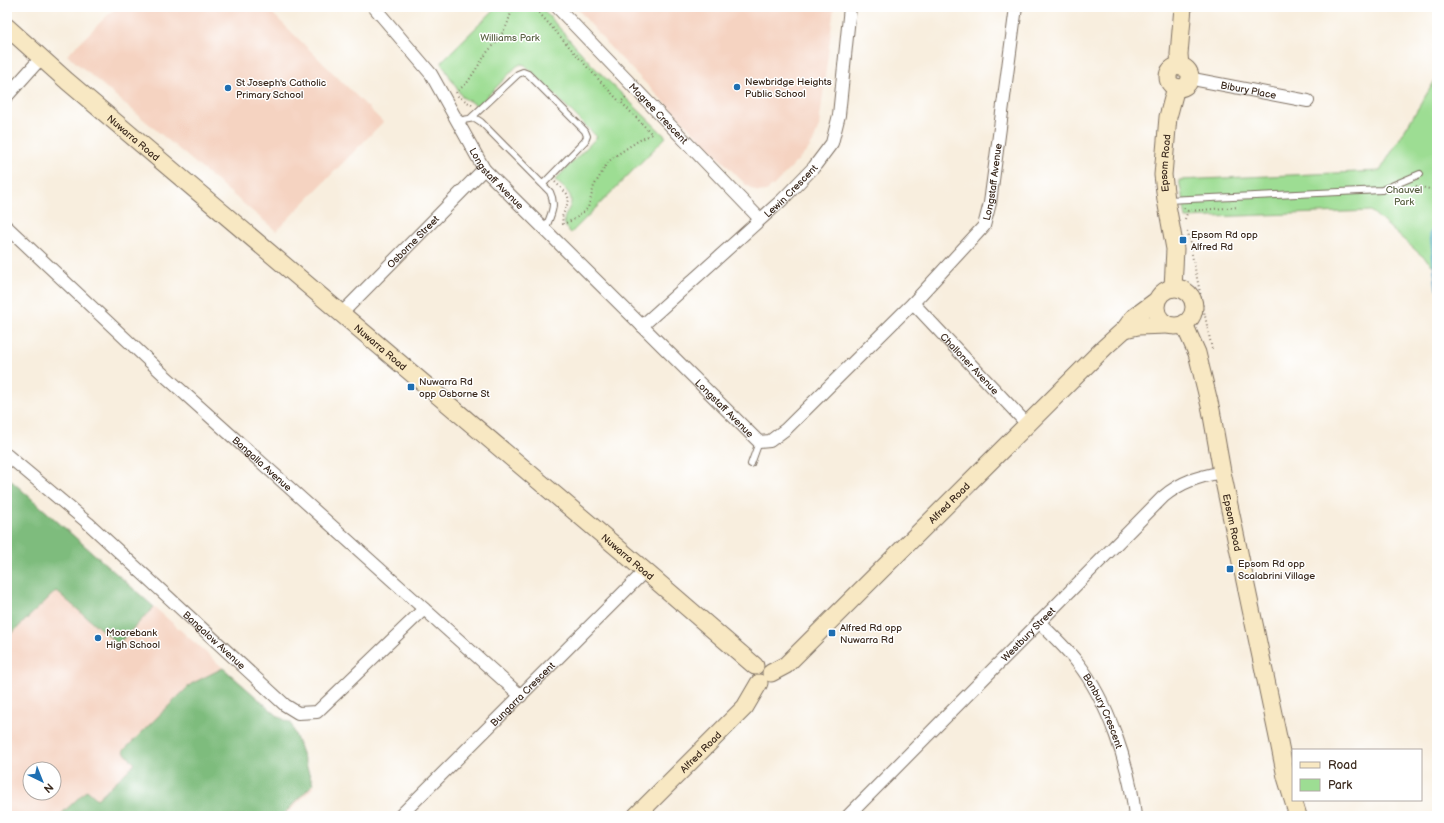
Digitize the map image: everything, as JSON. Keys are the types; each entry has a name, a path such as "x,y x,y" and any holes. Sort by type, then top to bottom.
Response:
{"street":[{"name":"Longstaff Avenue","path":"374,7 431,74 484,169 759,442 770,441 786,429 913,303 984,226 990,203 1016,7"},
{"name":"Magree Crescent","path":"557,7 760,219"},
{"name":"Lewin Crescent","path":"642,326 782,200 814,167 832,143 838,114 850,7"},
{"path":"1183,7 1179,54 1185,72"},
{"name":"Nuwarra Road","path":"7,27 41,58 755,666 760,664 766,666 768,668 765,678"},
{"path":"7,96 41,58"},
{"name":"Epsom Road","path":"1174,288 1175,249 1163,175 1168,117 1176,87 1180,88 1186,86 1188,83 1185,72"},
{"name":"Bibury Place","path":"1185,72 1198,80 1308,101"},
{"name":"Osborne Street","path":"341,314 484,169"},
{"name":"Bangalla Avenue","path":"7,227 164,375 521,696"},
{"path":"1125,329 1138,326 1175,324 1192,316 1194,305 1192,299 1185,290 1174,288 1163,292 1156,301 1155,307 1158,318 1175,324"},
{"name":"Alfred Road","path":"636,816 745,707 765,678 786,665 1027,424 1125,329 1133,318 1156,301"},
{"name":"Challoner Avenue","path":"913,303 1027,424"},
{"name":"Epsom Road","path":"1175,324 1197,353 1211,410 1222,472 1285,770 1292,795"},
{"name":"Bangalow Avenue","path":"7,455 88,523 285,705 298,712 317,712 424,609"},
{"name":"Westbury Street","path":"848,816 1163,497 1174,488 1192,479 1222,472"},
{"name":"Bungarra Crescent","path":"400,816 645,571"},
{"name":"Banbury Crescent","path":"1039,622 1078,663 1102,704 1122,751 1135,816"},
{"name":"Epsom Road","path":"1294,801 1298,816"}],"lane":[{"path":"471,118 518,74 523,72 528,74 585,131 587,136 585,141 543,184"},
{"path":"457,121 475,118 482,122 550,192 554,200 553,208 545,230"},
{"path":"1166,200 1382,190 1420,174"},
{"path":"751,464 759,442"}],"path":[{"path":"480,110 463,100 456,92 467,83 488,51 497,42 507,25 513,7"},
{"path":"534,7 588,68 652,134 622,150 608,162 594,186 590,204 585,212 563,224 562,218 569,200 567,194 550,177"},
{"path":"620,102 635,89"}],"shaded area":[{"name":"St Joseph's Catholic Primary School","path":"116,7 266,7 383,122 276,231 67,55"},
{"name":"Newbridge Heights Public School","path":"576,7 834,7 819,126 813,142 807,151 773,186 766,191 758,192 752,189 746,185 610,47"},
{"name":"Moorebank High School","path":"7,477 279,717 291,723 314,787 285,816 7,816"}],"green space":[{"name":"Williams Park","path":"497,7 541,7 591,64 666,137 571,233 566,228 564,219 571,204 571,197 555,180 597,137 525,65 521,64 517,66 478,106 462,97 441,62"},
{"name":"Chauvel Park","path":"1437,77 1437,269 1371,211 1186,218 1179,180 1380,171"},
{"path":"7,477 154,607 118,644 56,591 12,633 7,629"},
{"path":"223,668 279,717 291,723 313,784 282,816 59,816 87,790 97,799 135,764 123,751 191,684"}],"waterway":[{"path":"1437,224 1431,233 1437,288"}],"place":[{"name":"Newbridge Heights Public School","path":"737,87"},
{"name":"St Joseph's Catholic Primary School","path":"228,88"},
{"name":"Epsom Rd opp Alfred Rd","path":"1183,240"},
{"name":"Nuwarra Rd opp Osborne St","path":"411,387"},
{"name":"Epsom Rd opp Scalabrini Village","path":"1230,569"},
{"name":"Alfred Rd opp Nuwarra Rd","path":"832,633"},
{"name":"Moorebank High School","path":"98,638"}]}
